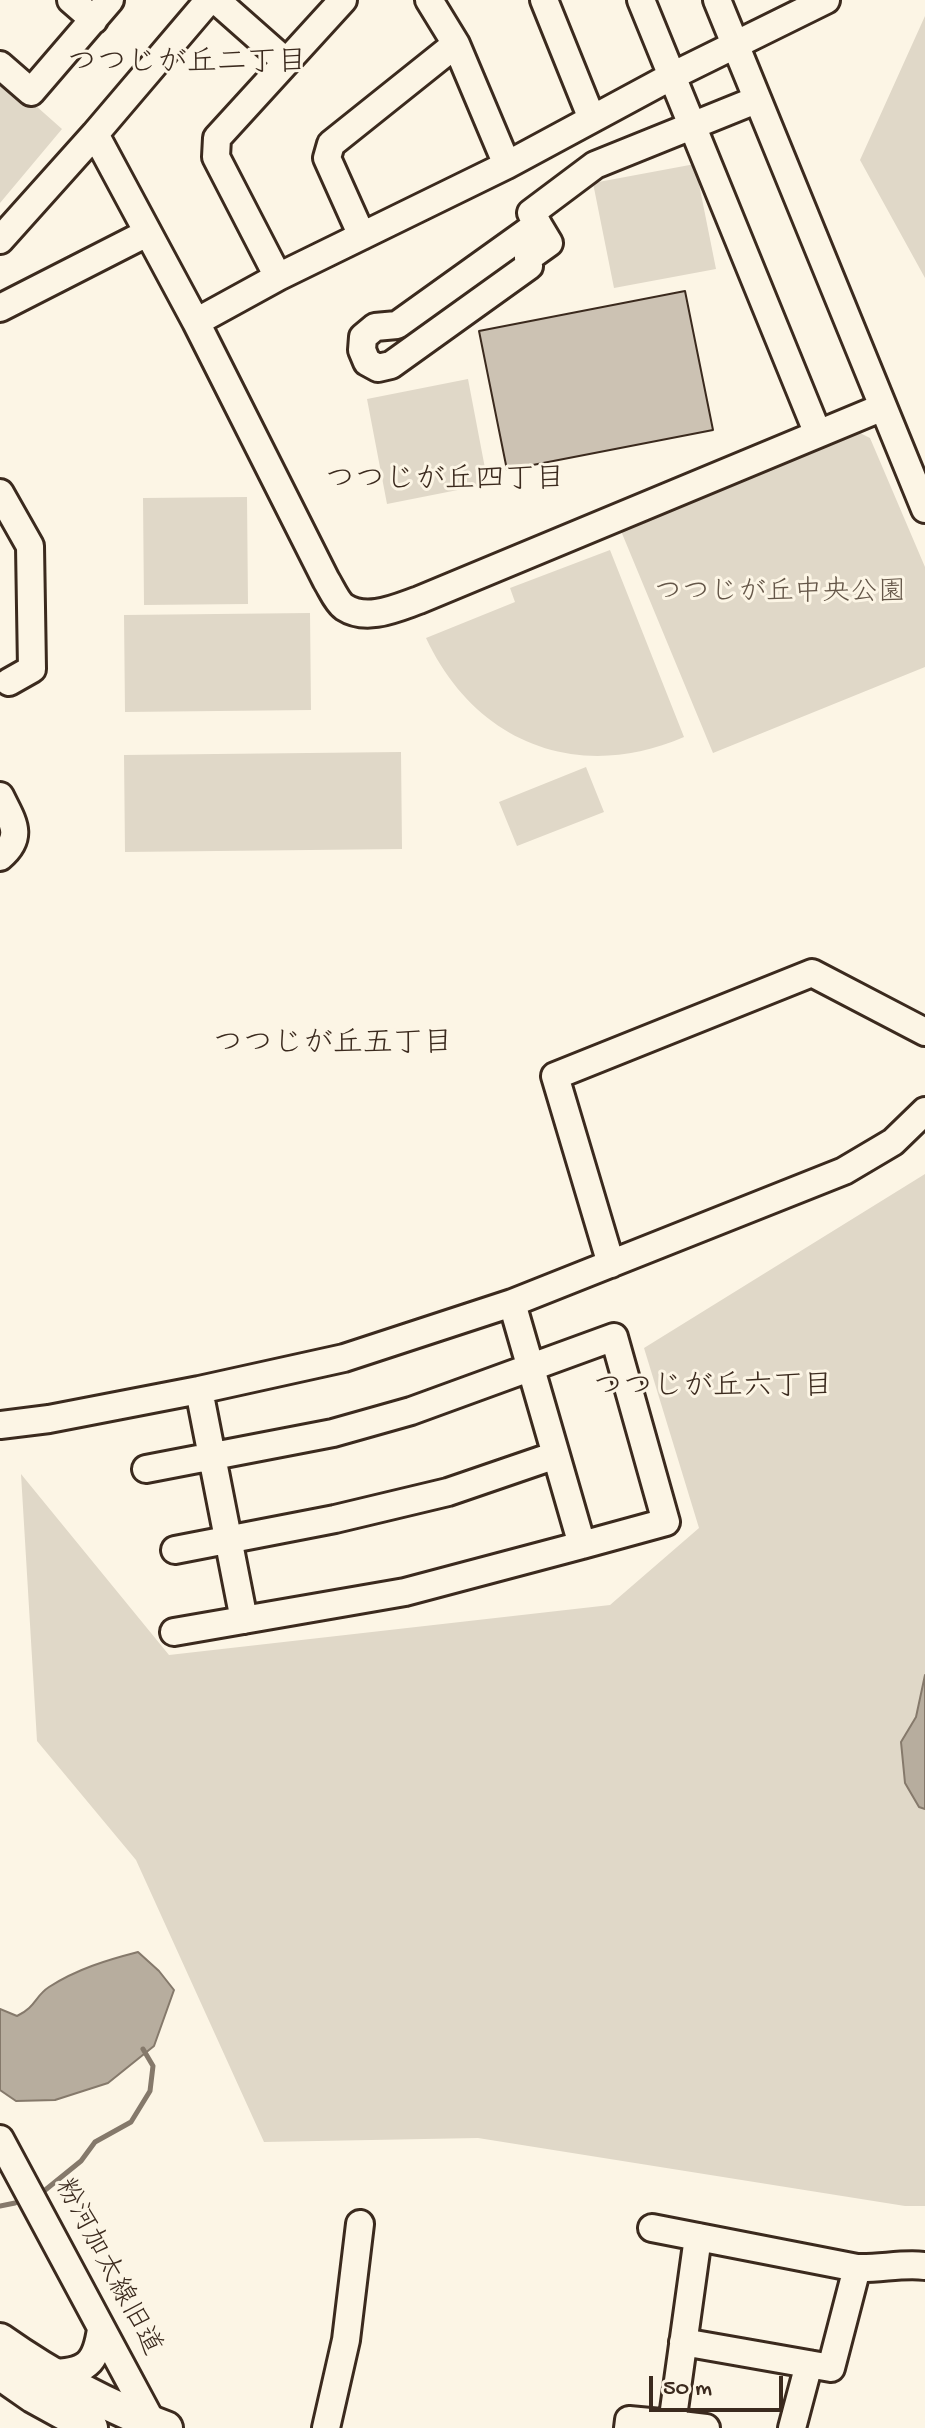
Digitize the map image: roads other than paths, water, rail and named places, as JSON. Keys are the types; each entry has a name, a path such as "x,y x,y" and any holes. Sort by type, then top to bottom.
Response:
{"main road":[{"path":"0,2340 109,2405 158,2426"},
{"path":"0,2373 33,2396 91,2428"}],"street":[{"path":"0,65 31,92 102,10 71,0"},
{"path":"0,240 209,0"},
{"path":"216,0 285,61"},
{"path":"278,277 216,157 217,138 343,0"},
{"path":"429,0 456,44 507,165"},
{"path":"544,0 592,119"},
{"path":"641,0 818,434"},
{"path":"717,0 925,509"},
{"path":"196,322 278,277 507,165 734,46 792,8 826,0"},
{"path":"362,236 327,158 331,144 456,44"},
{"path":"538,224 397,325 375,327 363,337 362,350 367,362 378,368 391,365 529,266 528,258 549,243 538,224 531,213 595,165 756,100"},
{"path":"95,134 196,322 326,580 343,606 361,613 378,614 419,600 883,407"},
{"path":"0,308 147,233"},
{"path":"0,493 30,546 32,669 9,682"},
{"path":"0,796 14,824 15,836 10,849 0,857"},
{"path":"611,1264 555,1076 812,973 925,1032"},
{"path":"0,1425 49,1419 199,1390 344,1358 512,1303 844,1171 893,1142 925,1111"},
{"path":"512,1303 582,1545"},
{"path":"146,1469 333,1433 411,1411 614,1337 666,1522 405,1592 174,1632"},
{"path":"199,1390 244,1620"},
{"path":"175,1550 335,1519 448,1492 556,1455"},
{"name":"粉河加太線旧道","path":"0,2139 101,2329 158,2426"},
{"path":"326,2428 346,2340 360,2224"},
{"path":"652,2228 857,2268 889,2269 908,2264 925,2266"},
{"path":"672,2424 698,2237"},
{"path":"683,2342 831,2368 857,2268"},
{"path":"51,2373 74,2372 86,2366 98,2347 101,2329"},
{"path":"795,2428 809,2364"},
{"path":"628,2428 629,2420 706,2428"}],"waterway":[{"path":"44,2191 81,2161 95,2142 131,2122 150,2091 153,2066 143,2049"},
{"path":"0,2206 15,2203"}],"district":[{"name":"つつじが丘二丁目","path":"187,65"},
{"name":"つつじが丘四丁目","path":"445,482"},
{"name":"つつじが丘五丁目","path":"333,1046"},
{"name":"つつじが丘六丁目","path":"713,1389"}],"park label":[{"name":"つつじが丘中央公園","path":"780,595"}]}
